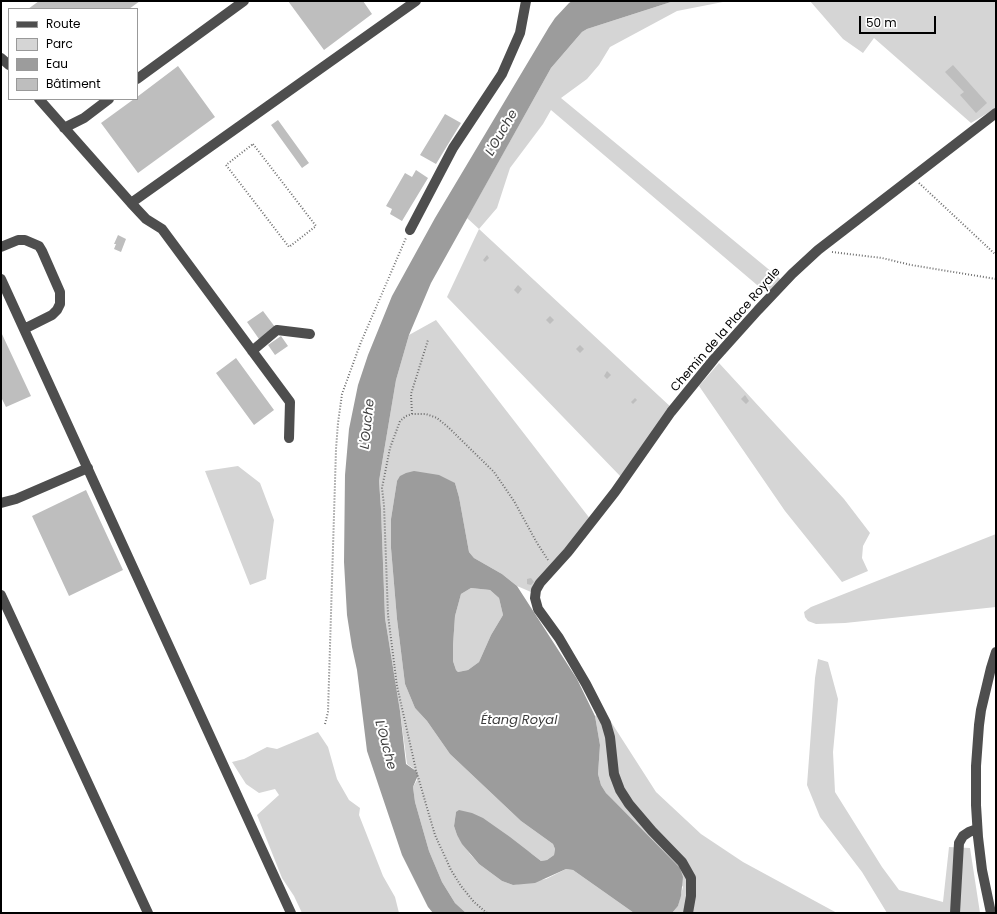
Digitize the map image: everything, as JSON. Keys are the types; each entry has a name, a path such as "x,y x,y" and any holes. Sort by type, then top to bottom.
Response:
{"street":[{"path":"138,77 244,1"},
{"path":"131,203 416,1"},
{"path":"410,230 453,148 502,74 520,32 526,1"},
{"path":"40,100 146,219 162,229 290,402 288,438"},
{"path":"64,128 84,118 108,100"},
{"name":"Chemin de la Place Royale","path":"688,913 691,896 691,878 682,862 652,832 629,804 620,790 614,774 610,736 606,723 586,684 559,638 538,609 535,598 536,590 540,583 568,552 615,492 671,412 714,359 792,274 818,250 996,113"},
{"path":"1,247 18,240 25,240 39,246 60,292 60,304 57,310 52,315 24,329"},
{"path":"1,279 291,913"},
{"path":"252,351 277,330 310,334"},
{"path":"1,503 16,499 88,468"},
{"path":"1,595 148,913"},
{"path":"991,913 982,870 978,829 976,766 979,725 991,668 996,652"},
{"path":"955,913 959,843 963,836 978,829"}],"path":[{"path":"253,144 316,226 288,247 258,207 226,165 253,144"},
{"path":"912,177 996,255"},
{"path":"326,724 328,712 332,549 337,436 342,394 361,342 410,230"},
{"path":"818,250 882,258 911,265 996,279"},
{"path":"412,414 411,394 428,340"},
{"path":"487,913 474,902 461,886 451,870 435,835 416,770 397,686 388,615 382,488 390,448 400,421 406,416 412,414 426,414 437,418 448,427 494,472 514,501 548,560 555,566"}],"green space":[{"path":"674,1 728,1 677,11 610,47 599,65 587,79 561,98 784,282 770,296 551,110 543,124 510,168 497,208 479,229 467,218 551,68 582,32 587,29"},
{"path":"810,1 996,1 996,108 971,123 874,38 863,53 843,39"},
{"path":"479,229 673,409 622,478 447,297"},
{"path":"436,320 591,520 531,592 517,586 502,574 474,558 469,552 455,483 397,481 391,519 391,548 397,619 405,684 415,708 427,721 450,754 521,821 553,844 555,849 554,855 547,860 541,861 532,854 456,812 454,826 457,835 479,864 502,881 513,885 546,879 566,869 573,870 634,913 466,913 455,903 442,882 429,851 415,802 413,787 417,780 414,769 407,764 385,618 379,481 396,380 409,335"},
{"path":"719,363 844,499 870,533 863,546 862,558 868,571 842,582 785,511 699,386"},
{"path":"238,466 260,483 274,520 266,579 250,585 205,471"},
{"path":"996,534 996,607 845,623 816,624 808,621 805,617 804,612 811,607"},
{"path":"471,588 490,590 499,598 503,615 491,635 479,662 468,670 458,672 453,661 455,616 461,594"},
{"path":"818,659 828,662 838,699 833,752 835,792 882,867 899,890 943,902 949,847 970,848 980,913 887,913 862,872 820,817 807,785 815,678"},
{"path":"604,711 656,792 701,834 743,862 837,913 672,913 678,906 683,887 601,785 598,774 600,745 595,716"},
{"path":"318,732 328,747 337,779 349,800 360,808 359,815 383,876 395,897 399,913 302,913 294,896 282,878 257,815 279,795 275,789 259,793 246,784 232,762 244,759 267,747 277,749"}],"water":[{"name":"L'Ouche","path":"572,1 674,1 587,29 582,32 551,68 431,283 409,335 396,380 379,481 385,618 400,711 406,764 416,771 418,775 413,787 415,802 429,851 442,882 455,903 466,913 433,913 428,907 402,855 367,751 357,670 347,615 344,562 345,475 349,429 358,385 368,355 392,296 435,218 549,27 555,18"},
{"name":"Étang Royal","path":"414,471 439,475 455,483 469,552 474,558 502,574 517,586 577,679 595,716 600,745 598,774 601,785 606,793 680,868 683,877 681,896 678,906 672,913 634,913 573,870 566,869 535,883 513,885 502,881 479,864 462,844 454,826 456,812 459,810 472,813 483,818 541,861 547,860 554,855 555,849 553,844 521,821 450,754 427,721 415,708 405,684 397,619 391,548 391,519 397,481 400,476","holes":["471,588 490,590 499,598 503,615 491,635 479,662 468,670 458,672 453,661 453,645 455,616 461,594"]}],"building":[{"path":"39,1 140,1 130,8 29,8"},
{"path":"288,1 363,1 372,14 324,50"},
{"path":"953,65 987,103 976,113 960,95 964,92 945,72"},
{"path":"178,66 215,117 138,173 101,123 133,100 138,100 138,96"},
{"path":"445,114 461,123 436,164 420,155"},
{"path":"278,120 309,163 302,168 271,125"},
{"path":"416,170 428,178 402,221 390,214 392,209 386,206 405,173 412,177"},
{"path":"118,235 126,239 121,252 114,249 116,244 114,244"},
{"path":"487,255 489,258 485,262 483,260"},
{"path":"518,285 522,289 518,294 514,290"},
{"path":"263,311 275,327 259,339 247,322"},
{"path":"550,316 554,320 550,324 546,320"},
{"path":"1,332 31,396 6,407 1,397"},
{"path":"281,336 288,346 275,355 268,345"},
{"path":"580,345 584,349 580,353 576,349"},
{"path":"236,358 274,410 254,425 216,373"},
{"path":"607,371 611,375 607,379 604,376"},
{"path":"745,395 749,401 746,404 741,399"},
{"path":"635,398 637,400 633,404 631,402"},
{"path":"86,490 123,570 69,596 32,516"},
{"path":"531,578 534,582 531,585 527,584 527,579"}]}
